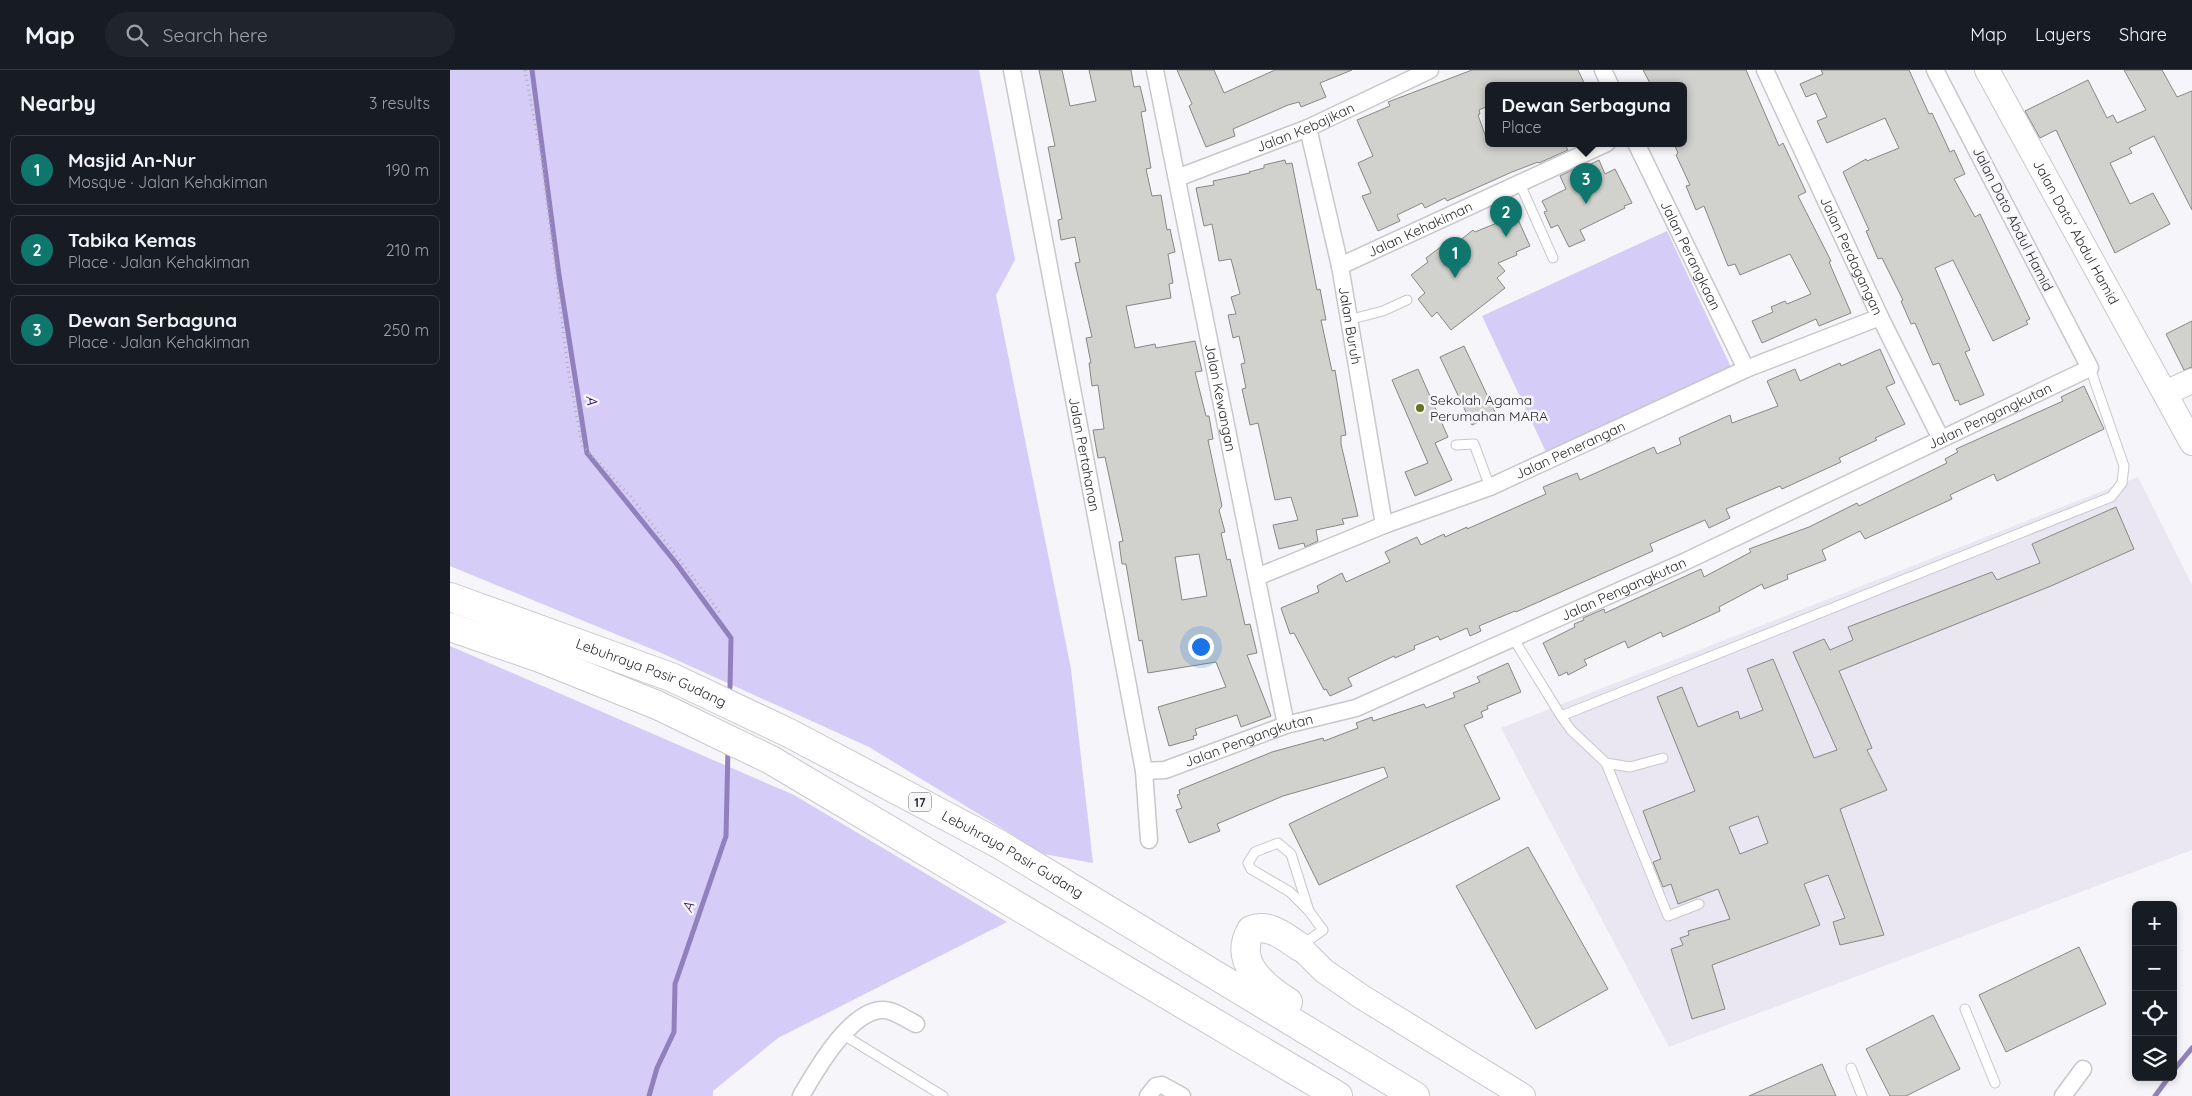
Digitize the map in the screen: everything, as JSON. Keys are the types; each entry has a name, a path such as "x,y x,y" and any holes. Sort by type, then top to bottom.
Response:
{"highway":[{"name":"Lebuhraya Pasir Gudang","path":"450,597 671,677 789,733 999,844 1415,1096"},
{"name":"Lebuhraya Pasir Gudang","path":"450,627 540,658 657,705 771,760 1338,1096"},
{"path":"1300,947 1276,932 1260,926 1251,930 1246,939 1245,950 1248,962 1255,975 1269,990 1334,1032 1361,1064"}],"street":[{"name":"Jalan Pertahanan","path":"1012,70 1144,771 1149,840"},
{"name":"Jalan Kewangan","path":"1155,70 1286,725"},
{"name":"Jalan Kebajikan","path":"1177,178 1308,128 1430,70"},
{"path":"1603,70 1609,82"},
{"name":"Jalan Perdagangan","path":"1765,70 1880,317 1941,439"},
{"name":"Jalan Dato Abdul Hamid","path":"1935,70 2090,368"},
{"name":"Jalan Dato' Abdul Hamid","path":"1987,70 2165,393"},
{"name":"Jalan Buruh","path":"1308,128 1340,266 1384,525"},
{"name":"Jalan Kehakiman","path":"1340,266 1599,147"},
{"name":"Jalan Perangkaan","path":"1638,147 1746,369"},
{"name":"Jalan Penerangan","path":"1257,577 1384,525 1490,487 1746,369 1880,317"},
{"name":"Jalan Pengangkutan","path":"1144,771 1165,770 1286,725 1356,708 1684,562 2090,368"},
{"path":"2192,381 2165,393 2192,444"},
{"path":"1300,947 1324,971 1362,998 1523,1096"},
{"path":"800,1096 820,1063 842,1034 874,1011 886,1010 916,1024"},
{"path":"2063,1096 2083,1069"},
{"path":"1148,1096 1156,1086 1162,1085 1182,1096"}],"lane":[{"path":"1520,184 1553,258"},
{"path":"1348,320 1383,311 1407,300"},
{"path":"1561,716 2111,497 2122,483 2124,466 2090,368"},
{"path":"1456,445 1474,444 1490,487"},
{"path":"1513,638 1571,730 1606,763 1668,916 1699,904"},
{"path":"1606,763 1630,767 1663,758"},
{"path":"1300,947 1323,930 1309,911 1290,892 1250,869 1248,863 1255,852 1278,843 1291,854 1309,911"},
{"path":"1965,1009 1995,1083"},
{"path":"842,1034 943,1096"},
{"path":"1851,1068 1862,1096"}],"path":[{"path":"525,70 541,155 568,369 582,445 631,497 721,614"}],"shaded area":[{"path":"450,70 979,70 1015,260 996,295 1071,669 1093,863 1044,854 869,747 659,652 450,566"},
{"path":"1667,231 1731,367 1546,452 1482,316"},
{"path":"2138,477 2192,585 2192,850 1669,1047 1501,728"},
{"path":"450,646 794,795 1007,922 778,1038 713,1091 713,1096 450,1096"}],"building":[{"path":"1039,70 1062,70 1070,106 1096,101 1089,70 1131,70 1134,87 1140,86 1146,111 1141,112 1151,168 1146,169 1152,196 1161,195 1167,230 1170,229 1175,252 1168,254 1173,283 1169,284 1171,298 1126,306 1135,348 1155,344 1156,348 1195,341 1202,371 1195,372 1206,416 1209,416 1213,439 1208,440 1222,506 1219,510 1225,532 1221,533 1227,560 1230,559 1245,625 1250,624 1257,653 1247,655 1271,716 1241,727 1237,715 1195,729 1197,735 1193,736 1194,739 1169,746 1158,707 1226,687 1216,662 1148,673 1142,640 1139,641 1126,564 1122,564 1119,542 1123,541 1105,457 1098,458 1093,430 1104,429 1098,385 1092,386 1089,363 1091,363 1086,338 1092,337 1075,263 1080,262 1075,237 1061,240 1058,220 1062,219 1048,147 1055,146","holes":["1199,554 1207,596 1182,600 1175,557"]},
{"path":"1177,70 1214,70 1224,93 1275,70 1352,70 1320,83 1326,97 1301,107 1299,102 1288,105 1233,129 1235,136 1206,147 1189,106 1192,104"},
{"path":"1472,70 1578,70 1584,82 1485,82 1485,107 1479,110 1480,114 1478,115 1485,135 1485,147 1566,147 1568,150 1447,201 1445,198 1425,208 1422,203 1397,215 1400,221 1378,231 1362,196 1371,193 1358,163 1373,156 1357,120 1390,106 1388,102"},
{"path":"1643,70 1746,70 1779,146 1783,143 1806,192 1798,196 1831,261 1829,262 1851,313 1819,326 1816,319 1762,343 1752,321 1773,312 1771,307 1785,301 1787,304 1811,294 1790,254 1740,275 1735,264 1728,266 1704,206 1696,210 1686,186 1690,185 1676,155 1678,153 1675,147 1687,147 1687,82 1649,82"},
{"path":"1821,70 1909,70 1929,114 1932,113 1950,152 1954,150 1965,174 1954,179 1975,217 1980,214 2030,319 2026,321 2028,324 1993,341 1953,260 1935,268 1970,350 1965,352 1984,395 1960,405 1958,400 1955,401 1939,363 1933,365 1915,323 1911,324 1901,301 1903,300 1882,258 1878,259 1866,231 1869,230 1843,172 1866,159 1867,161 1899,148 1885,118 1827,143 1817,121 1827,117 1816,93 1806,97 1800,84 1823,74"},
{"path":"2124,70 2162,70 2177,97 2192,91 2192,210 2154,136 2129,148 2132,153 2110,163 2130,204 2153,193 2170,224 2115,253 2056,130 2040,138 2025,111 2088,80 2107,118 2113,115 2117,123 2146,110"},
{"path":"1285,160 1286,164 1292,163 1317,290 1320,289 1326,320 1321,320 1332,371 1335,370 1346,435 1341,436 1341,444 1358,516 1342,519 1344,524 1316,530 1318,541 1305,547 1304,543 1279,549 1273,525 1298,520 1291,497 1275,500 1258,423 1250,425 1242,389 1246,388 1241,364 1245,363 1239,336 1233,338 1228,315 1236,314 1231,297 1240,294 1231,259 1219,261 1212,224 1204,226 1196,188 1214,185 1213,181 1250,173 1264,168 1264,165"},
{"path":"1599,160 1605,174 1615,169 1632,203 1580,230 1585,240 1569,247 1558,225 1551,228 1544,212 1547,211 1542,201 1566,189 1560,176 1576,168 1577,171"},
{"path":"1516,215 1530,246 1516,252 1517,255 1498,263 1505,271 1497,278 1505,288 1451,330 1437,312 1432,317 1418,299 1425,293 1411,275 1428,262 1426,258 1454,237 1458,242 1473,230 1475,232"},
{"path":"2192,321 2192,367 2184,370 2166,334"},
{"name":"Sekolah Agama Perumahan MARA","path":"1464,346 1496,414 1472,425 1440,357"},
{"path":"1880,349 1895,383 1886,387 1905,424 1839,458 1841,462 1782,489 1780,486 1726,509 1730,518 1709,528 1705,520 1650,544 1653,551 1516,612 1479,626 1481,631 1470,636 1467,628 1440,640 1438,636 1414,646 1415,649 1395,658 1394,656 1348,678 1352,686 1330,696 1326,689 1324,690 1294,633 1290,634 1281,608 1319,592 1317,586 1342,573 1346,582 1390,562 1385,552 1417,537 1421,545 1444,534 1445,537 1467,527 1467,529 1546,494 1543,487 1577,473 1580,480 1654,447 1657,454 1681,444 1679,438 1730,415 1732,423 1778,406 1767,381 1795,369 1800,381 1840,363 1841,366"},
{"name":"Sekolah Agama Perumahan MARA","path":"1418,369 1448,437 1435,443 1452,480 1415,496 1405,472 1428,463 1392,380"},
{"path":"2084,386 2104,429 1997,481 1994,474 1950,495 1952,499 1865,539 1860,531 1822,550 1826,560 1787,575 1788,579 1764,589 1762,584 1719,607 1720,611 1663,637 1661,632 1628,648 1625,641 1584,660 1587,665 1568,675 1567,672 1559,676 1543,643 1575,627 1574,624 1584,620 1583,618 1604,609 1605,613 1701,569 1704,577 1751,552 1749,549 1809,527 1857,503 1859,506 1947,463 1945,459 1958,452 1956,449 2063,401 2061,397"},
{"path":"2116,507 2134,549 2051,586 1839,671 1872,748 1867,750 1887,790 1840,809 1884,935 1840,945 1833,922 1845,918 1828,875 1804,884 1820,925 1712,965 1725,1009 1692,1019 1671,949 1683,945 1680,938 1689,935 1688,931 1730,919 1718,889 1678,904 1671,884 1663,887 1653,862 1661,859 1643,811 1695,791 1657,697 1682,687 1698,727 1738,711 1740,719 1763,710 1747,669 1773,659 1814,758 1837,750 1793,652 1824,639 1830,650 1853,640 1848,627 1992,572 1997,580 2040,563 2032,544","holes":["1758,816 1768,843 1740,854 1729,827"]},
{"path":"1508,663 1521,692 1487,706 1488,709 1481,712 1483,717 1464,725 1500,799 1319,885 1289,824 1388,777 1384,767 1283,796 1217,824 1220,831 1189,843 1176,810 1182,808 1177,795 1180,794 1179,790 1272,752 1323,738 1324,741 1358,728 1356,723 1372,717 1373,721 1424,704 1426,708 1455,697 1453,693 1480,682 1477,677"},
{"path":"1528,847 1608,989 1536,1029 1456,886"},
{"path":"2079,947 2106,1004 2006,1052 1979,995"},
{"path":"1933,1015 1960,1069 1906,1096 1890,1096 1866,1049"},
{"path":"1822,1064 1836,1096 1749,1096"}],"waterway":[{"name":"A","path":"532,70 559,275 587,453 676,563 731,638 730,688"},
{"name":"A","path":"649,1096 657,1068 674,1032 675,984 726,836 728,749"},
{"path":"2177,1066 2192,1048"},
{"path":"2155,1096 2166,1081"}],"place":[{"name":"Dewan Serbaguna","path":"1586,204"},
{"name":"Tabika Kemas","path":"1506,237"},
{"name":"Masjid An-Nur","path":"1455,278"},
{"name":"Sekolah Agama Perumahan MARA","path":"1420,408"}]}
